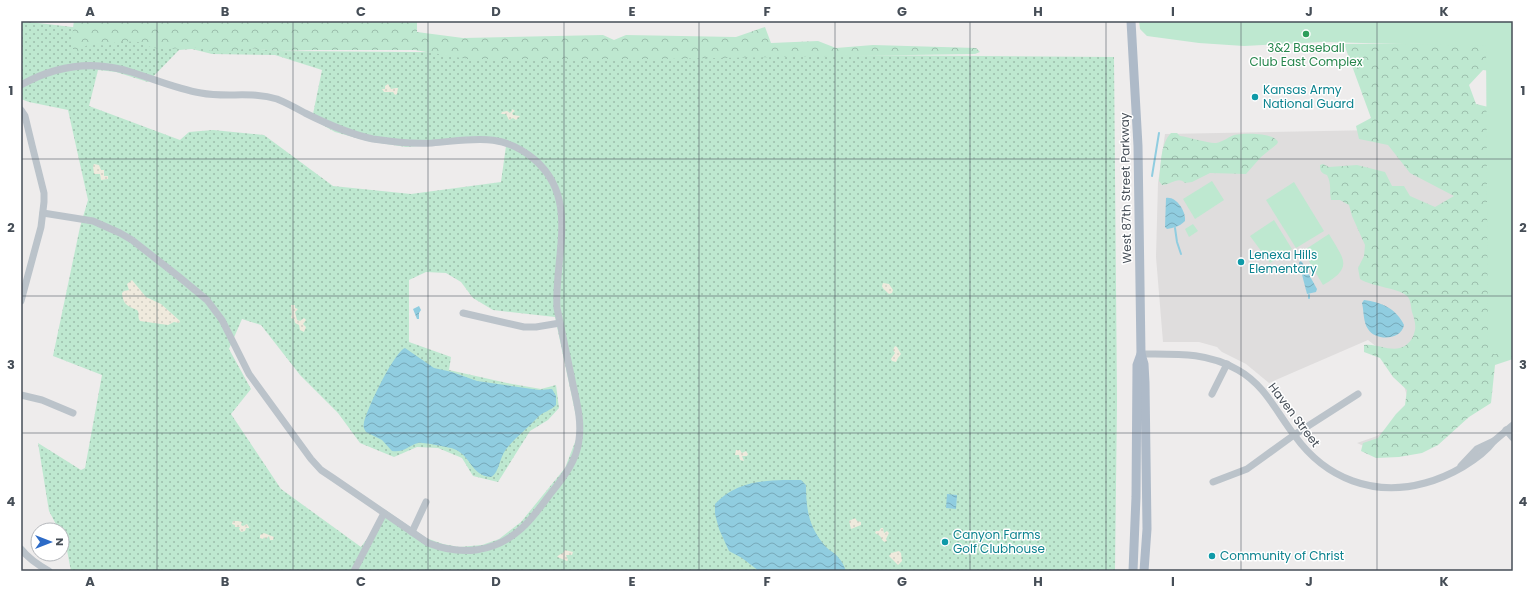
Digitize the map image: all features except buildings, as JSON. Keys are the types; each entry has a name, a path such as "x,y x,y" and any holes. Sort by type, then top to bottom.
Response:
{"main road":[{"name":"West 87th Street Parkway","path":"1130,21 1138,146 1141,354 1144,364 1145,383 1147,529 1144,571"},
{"name":"West 87th Street Parkway","path":"1133,571 1136,497 1137,365 1141,354"}],"street":[{"path":"21,85 60,69 100,65 125,70 202,93 259,95 275,98 335,128 371,138 401,143 475,138 496,140 524,152 543,168 550,178 560,200 562,226 556,294 560,323 580,420 578,446 575,458 566,474 522,528 506,540 489,547 458,551 442,548 428,543 321,470 311,459 249,374 222,320 207,300 178,276 120,233 93,221 43,213"},
{"path":"21,110 25,116 44,193 43,213 21,301"},
{"path":"463,313 524,327 536,327 560,323"},
{"name":"Haven Street","path":"1141,354 1192,354 1227,364 1246,375 1265,393 1306,451 1326,468 1345,478 1369,485 1399,488 1420,485 1448,475 1479,457 1494,440 1513,425"},
{"path":"1212,394 1227,364"},
{"path":"1213,482 1247,469 1358,394"},
{"path":"21,395 42,400 73,412"},
{"path":"1506,430 1513,438"},
{"path":"412,532 426,502"},
{"path":"355,570 384,513"},
{"path":"22,553 49,571"}],"shaded area":[{"path":"1486,128 1488,398 1377,452 1357,443 1377,436 1401,417 1409,403 1402,379 1391,358 1368,340 1269,383 1246,364 1222,352 1217,347 1199,342 1163,342 1156,257 1158,183 1165,134"}],"green space":[{"path":"21,21 278,51 1114,57 1117,401 1115,571 71,571 69,562 70,522 55,522 49,511 38,443 81,470 85,468 102,375 53,356 80,227 88,200 68,110 21,99","holes":["192,49 212,54 275,55 322,70 312,119 335,132 367,141 406,147 483,141 506,146 501,182 411,194 333,186 264,135 213,130 189,132 180,140 89,106 98,70 116,72 148,82 179,50","426,272 446,273 461,282 473,298 493,310 555,317 577,421 577,437 565,468 521,522 499,539 482,545 459,547 443,544 426,538 387,511 361,547 281,489 231,414 251,389 229,349 242,319 261,325 300,375 338,413 360,443 394,457 417,447 438,448 462,458 473,476 498,482 530,431 548,420 559,408 556,385 541,389 449,370 451,357 409,342 409,280"]},
{"path":"74,21 417,21 417,32 463,38 603,35 614,40 626,35 736,37 765,27 771,43 818,41 836,48 873,45 976,48 980,52 975,54 658,59 467,59 415,50 278,51 247,48 224,54 194,47 170,49 153,48 138,42 118,41 108,46 91,44 83,47 76,53 73,51"},
{"path":"1139,21 1513,21 1513,354 1488,354 1486,46 1322,42 1244,46 1199,43 1147,36 1140,29"},
{"path":"1480,32 1505,73 1483,70 1469,85 1476,104 1513,113 1513,359 1495,365 1491,403 1469,417 1438,445 1422,453 1399,457 1376,458 1361,451 1363,443 1378,438 1396,414 1405,405 1407,390 1393,377 1380,358 1364,352 1364,345 1373,345 1391,349 1403,347 1413,336 1415,321 1408,297 1393,289 1365,282 1360,279 1358,268 1364,256 1365,245 1352,216 1349,205 1340,200 1331,200 1329,179 1327,175 1321,172 1320,165 1323,164 1329,167 1357,165 1385,172 1392,186 1404,186 1410,196 1435,207 1454,196 1410,173 1388,145 1359,139 1356,126 1371,118 1344,44 1460,43"},
{"path":"1171,133 1177,133 1180,136 1213,143 1221,142 1234,135 1244,134 1271,136 1278,142 1261,157 1246,174 1210,173 1192,182 1185,183 1180,180 1162,185 1159,181 1163,149 1167,138"},
{"path":"1212,181 1224,200 1195,219 1183,199"},
{"path":"1294,182 1324,231 1296,248 1266,200"},
{"path":"1274,220 1292,249 1270,263 1250,236"},
{"path":"1193,224 1198,231 1189,237 1185,229"},
{"path":"1329,234 1339,250 1343,262 1339,273 1323,285 1304,253 1306,249"}],"sand":[{"path":"388,84 391,89 398,88 397,94 395,95 393,92 384,92 382,89 385,89 385,86"},
{"path":"512,109 515,111 512,113 513,115 520,116 516,120 513,118 509,120 506,114 501,114 502,112 507,111 510,113"},
{"path":"94,164 99,165 101,170 104,170 104,176 108,176 108,179 101,180 100,174 94,174"},
{"path":"132,280 146,297 161,304 180,321 179,323 174,322 168,325 140,321 138,311 126,304 123,300 122,293 129,290 127,284"},
{"path":"883,283 889,284 893,290 892,293 889,294 884,289 882,286"},
{"path":"291,305 295,305 295,308 298,309 295,312 297,320 300,321 304,318 306,320 303,324 306,327 304,332 300,330 299,325 295,323 294,319 291,318"},
{"path":"895,346 901,354 896,362 892,361 891,359 895,353 893,350"},
{"path":"736,450 740,450 742,453 746,451 748,454 747,456 742,456 744,461 740,460 739,455 735,455"},
{"path":"855,518 857,521 861,522 861,525 851,529 849,521"},
{"path":"233,521 242,522 241,525 243,526 247,524 249,528 246,528 245,531 241,532 239,529 240,527 235,527 235,525 232,524"},
{"path":"883,528 884,533 887,531 889,533 886,539 887,541 885,542 875,533"},
{"path":"264,533 274,537 273,540 270,540 269,536 266,539 264,537 263,539 260,538 260,535"},
{"path":"565,550 573,552 572,555 566,555 567,561 557,557"},
{"path":"899,551 901,553 902,561 898,565 889,556 891,553"}],"water":[{"path":"1166,198 1173,199 1180,205 1185,217 1185,221 1181,224 1167,229 1165,227"},
{"path":"1300,261 1317,289 1316,292 1307,294 1299,263"},
{"path":"1364,300 1376,302 1388,307 1401,319 1404,325 1402,330 1398,334 1388,338 1376,336 1371,333 1364,320 1362,303"},
{"path":"419,306 421,310 419,313 419,319 417,319 413,309"},
{"path":"405,348 434,368 452,372 477,381 539,390 552,389 556,396 556,405 540,415 511,444 504,452 496,472 491,477 484,476 479,473 460,452 451,448 418,443 402,450 392,451 382,440 366,432 364,424 381,382 394,360"},
{"path":"801,480 806,485 808,511 812,526 820,540 841,560 846,571 759,571 742,558 729,551 719,529 715,514 715,504 730,492 746,485 764,481"},
{"path":"947,494 957,495 956,509 946,508"}],"waterway":[{"path":"1152,176 1159,133"},
{"path":"1175,228 1181,254"}],"place":[{"name":"3&2 Baseball Club East Complex","path":"1306,34"},
{"name":"Kansas Army National Guard","path":"1255,97"},
{"name":"Lenexa Hills Elementary","path":"1241,262"},
{"name":"Canyon Farms Golf Clubhouse","path":"945,542"},
{"name":"Community of Christ","path":"1212,556"}]}
